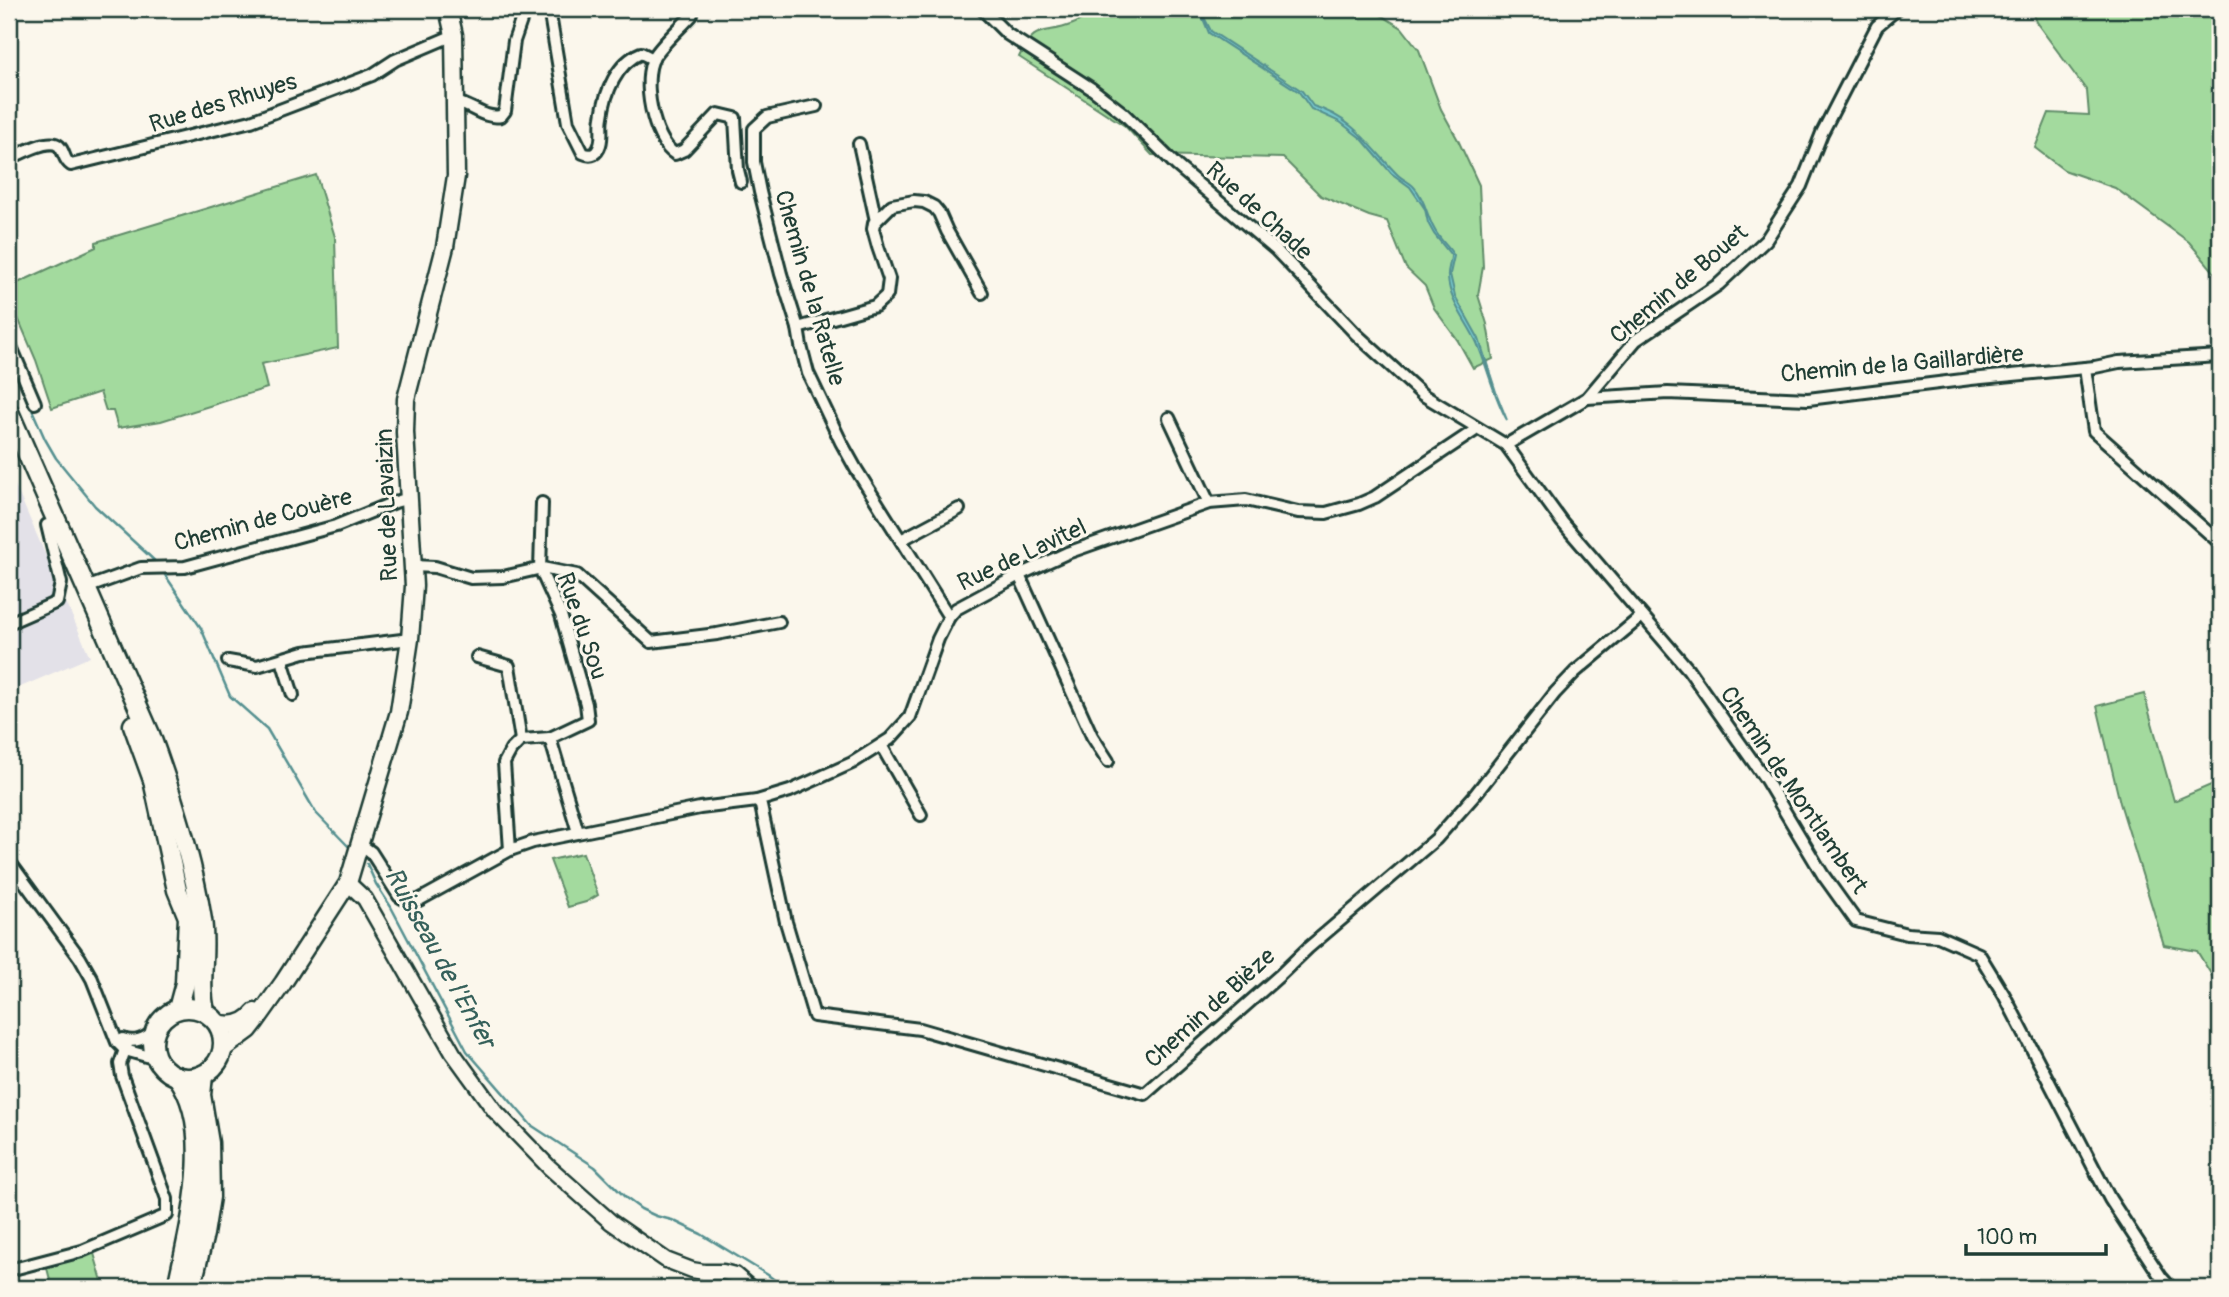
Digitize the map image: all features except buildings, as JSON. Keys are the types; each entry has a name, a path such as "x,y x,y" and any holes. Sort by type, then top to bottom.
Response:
{"main road":[{"name":"Rue de Lavaizin","path":"223,1049 248,1030 283,983 348,883 399,712 410,639 414,586 405,432 406,399 445,247 456,177 454,35 448,9"},
{"path":"9,412 150,734 181,827 205,943 201,990 212,1017 222,1031 223,1049 216,1065 203,1075 194,1078 169,1072 157,1059 154,1051 155,1031 164,1017 187,1007 212,1017"},
{"path":"9,439 139,738 153,780 177,890 188,917 185,983 178,1009"},
{"name":"Rue de Lavaizin","path":"212,1017 234,1025 246,1021 300,956"},
{"path":"191,1288 211,1197 209,1143 201,1095 203,1075"},
{"path":"177,1076 189,1098 197,1134 194,1196 177,1288"}],"street":[{"path":"456,103 468,105 487,117 501,116 505,111 514,41 525,9"},
{"path":"549,9 568,123 583,153 595,154 599,148 601,117 607,93 618,72 630,58 641,53 653,59"},
{"path":"694,9 691,16 653,59 650,107 657,130 667,149 675,154 684,150 718,114 735,118 741,182"},
{"name":"Rue de Chade","path":"982,9 1007,34 1123,113 1177,166 1276,250 1356,334 1423,395 1506,444"},
{"name":"Chemin de Bouet","path":"1506,444 1587,398 1636,340 1719,284 1766,240 1801,186 1822,133 1877,26 1898,9"},
{"name":"Rue des Rhuyes","path":"9,159 47,142 59,146 66,163 71,165 229,128 372,75 395,60 454,35"},
{"name":"Chemin de la Ratelle","path":"816,106 767,117 754,129 754,162 781,274 798,328 808,373 835,431 949,617"},
{"path":"859,144 876,221"},
{"path":"798,328 875,306 883,300 889,289 889,279 873,229 876,221 892,205 914,201 934,206 982,293"},
{"path":"9,342 35,403"},
{"name":"Chemin de la Gaillardière","path":"1587,398 1668,393 1808,399 2119,362 2220,356"},
{"path":"2085,368 2094,431 2220,543"},
{"path":"1169,418 1209,503"},
{"name":"Rue de Lavitel","path":"360,844 371,852 399,896 411,902 510,850 533,842 700,808 757,801 790,791 852,763 881,746 900,729 910,717 938,639 949,617 956,609 1019,575 1067,553 1209,503 1246,500 1298,512 1326,513 1348,507 1375,497 1478,429"},
{"name":"Chemin de Montlambert","path":"1506,444 1562,522 1688,669 1766,780 1823,875 1856,921 1907,934 1938,936 1979,954 2004,995 2110,1199 2171,1288"},
{"name":"Chemin de Couère","path":"86,588 141,568 186,567 324,530 410,498"},
{"name":"Rue du Sou","path":"522,740 550,738 588,720 561,615 540,569 542,503"},
{"path":"901,540 959,509"},
{"path":"9,624 57,602 61,583 47,525"},
{"path":"413,566 435,567 471,578 503,577 540,569 576,575 650,642 717,634 779,622"},
{"path":"1019,575 1092,736 1108,761"},
{"name":"Chemin de Bièze","path":"757,801 761,806 786,922 814,1016 920,1029 1145,1094 1308,948 1436,839 1575,671 1642,616"},
{"path":"228,661 257,666 304,652 410,639"},
{"path":"477,657 509,666 522,740 511,750 504,763 510,850"},
{"path":"282,660 293,695"},
{"path":"550,738 578,832"},
{"path":"881,746 921,815"},
{"path":"9,861 80,958 92,979 117,1042 157,1059"},
{"path":"348,883 365,899 453,1053 495,1111 549,1167 611,1222 666,1259 692,1270 735,1275 750,1288"},
{"path":"9,1268 82,1251 167,1215 167,1199 120,1064 127,1045 155,1031"}],"shaded area":[{"path":"9,471 90,657 9,692"}],"green space":[{"path":"1097,9 1371,9 1402,28 1419,50 1441,109 1479,185 1483,267 1478,295 1487,324 1493,359 1473,368 1458,341 1434,308 1425,286 1406,268 1387,221 1321,196 1283,158 1152,155 1125,126 1019,57 1035,34 1073,24"},
{"path":"2031,9 2220,9 2220,279 2189,242 2115,188 2064,170 2035,148 2049,113 2089,115 2087,91 2036,22"},
{"path":"316,175 335,237 338,348 261,364 267,388 161,421 118,428 113,411 106,411 100,392 52,408 36,360 9,297 9,287 96,247 96,242"},
{"path":"2144,694 2174,801 2220,781 2220,989 2197,951 2164,945 2120,803 2097,706"},
{"path":"583,853 598,895 568,907 550,860"},
{"path":"93,1250 104,1288 52,1288 46,1264"}],"water":[{"path":"1199,9 1203,9 1211,31 1302,91 1313,106 1350,125 1418,193 1434,229 1454,256 1450,274 1455,296 1479,339 1507,420 1498,401 1477,343 1452,295 1448,274 1451,255 1434,234 1425,209 1410,187 1391,173 1362,139 1340,122 1311,109 1299,92 1209,33"}],"waterway":[{"name":"Ruisseau de l'Enfer","path":"9,358 56,458 95,506 157,563"},
{"name":"Ruisseau de l'Enfer","path":"163,572 201,628 230,696 267,729 316,813 349,847"},
{"name":"Ruisseau de l'Enfer","path":"367,864 467,1051 531,1125 595,1167 641,1209 701,1234 785,1288"}]}
